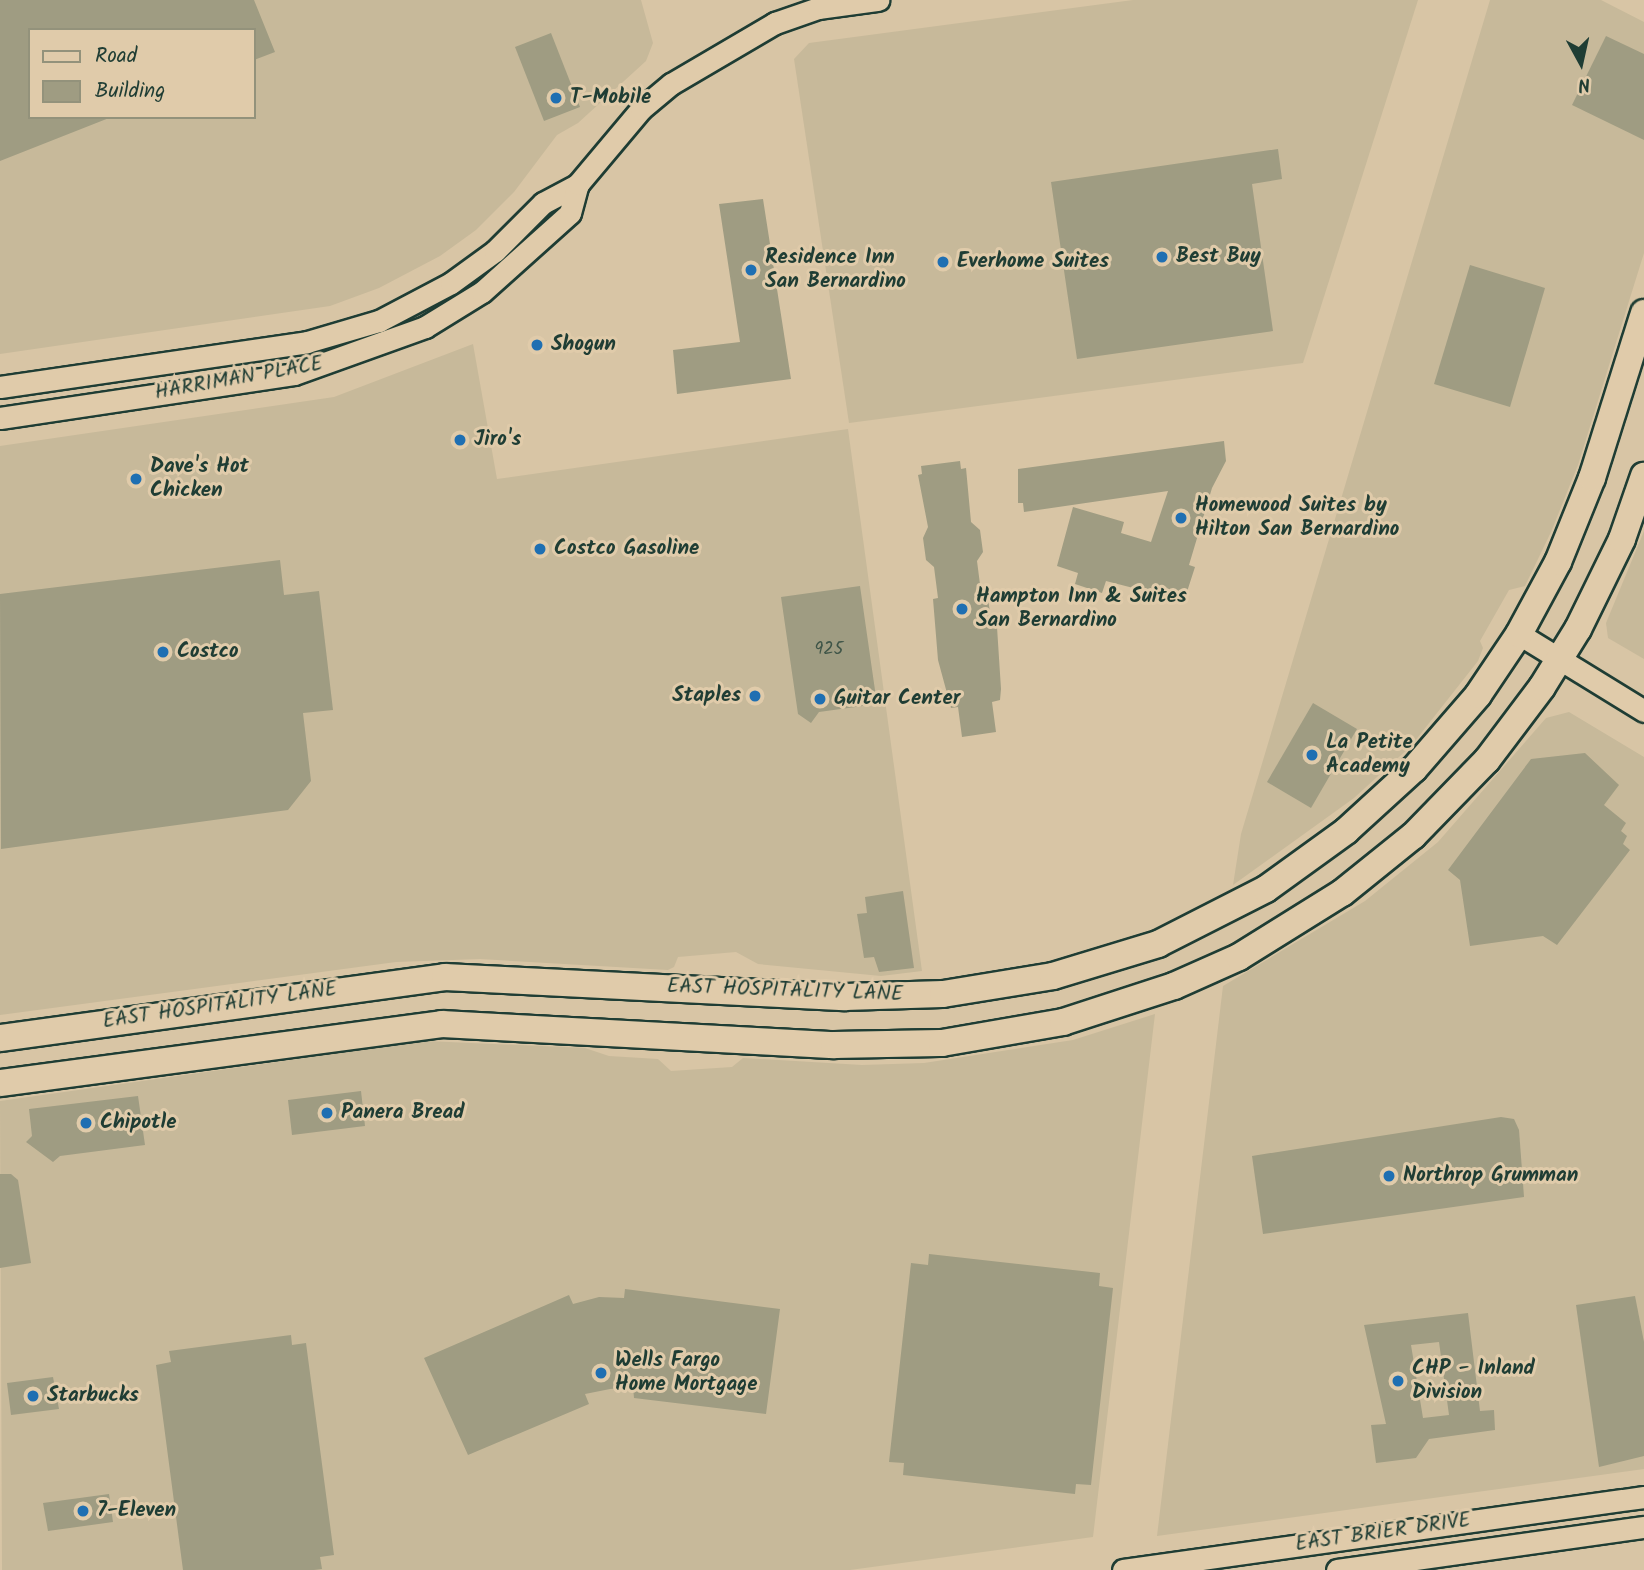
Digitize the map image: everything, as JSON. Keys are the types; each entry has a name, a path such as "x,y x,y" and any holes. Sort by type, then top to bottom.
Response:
{"main road":[{"name":"EAST HOSPITALITY LANE","path":"0,1038 445,977 881,998 943,994 1054,976 1158,944 1216,918 1310,859 1414,769 1478,695 1520,634 1578,518 1644,313"},
{"path":"0,1083 442,1024 887,1045 955,1041 1063,1022 1174,986 1239,957 1342,893 1457,793 1515,725 1561,659 1616,550 1644,476"}],"street":[{"name":"HARRIMAN PLACE","path":"0,387 307,342 379,321 451,283 495,251 543,203 578,184 641,109 671,84 775,23 817,4 878,0"},
{"name":"HARRIMAN PLACE","path":"0,418 294,374 371,349 444,317 482,292 570,213 578,184"},
{"path":"1520,634 1644,711"},
{"name":"EAST BRIER DRIVE","path":"1123,1570 1644,1497"},
{"name":"EAST BRIER DRIVE","path":"1337,1570 1644,1527"}],"shaded area":[{"path":"0,0 641,0 653,43 646,61 578,123 557,135 514,192 476,230 440,256 379,288 330,306 0,354"},
{"path":"1133,0 1418,0 1303,363 849,423 794,59 809,43"},
{"path":"1490,0 1601,0 1644,22 1644,253 1578,465 1551,532 1525,586 1509,590 1480,641 1483,648 1478,661 1411,746 1354,798 1233,885 1241,834"},
{"path":"473,344 497,479 848,429 922,971 881,976 758,964 736,952 678,957 674,967 668,970 480,959 396,962 0,1015 0,446 334,397"},
{"path":"1644,531 1644,659 1608,638 1606,623"},
{"path":"1569,712 1644,757 1644,1469 1157,1536 1223,986 1365,901 1438,842 1546,718"},
{"path":"1155,1014 1093,1537 850,1570 2,1570 0,1101 426,1041 585,1048 609,1056 658,1059 671,1071 732,1067 743,1058 862,1065 924,1063 1073,1040"}],"building":[{"path":"0,0 254,0 275,52 256,59 256,28 28,28 28,119 106,119 0,161"},
{"path":"551,33 580,107 544,121 515,47"},
{"path":"1606,36 1644,54 1644,140 1572,105"},
{"name":"Best Buy","path":"1278,149 1282,179 1252,184 1273,331 1077,359 1051,182"},
{"name":"Residence Inn San Bernardino","path":"763,199 791,379 677,394 673,350 740,342 719,204"},
{"path":"1470,265 1545,288 1510,407 1434,384"},
{"name":"Homewood Suites by Hilton San Bernardino","path":"1224,441 1226,461 1212,488 1189,565 1195,567 1184,601 1106,581 1102,593 1075,584 1078,573 1057,566 1073,507 1124,522 1121,533 1151,542 1168,491 1024,512 1023,503 1018,503 1018,469"},
{"name":"Hampton Inn & Suites San Bernardino","path":"960,461 961,469 966,468 971,522 980,530 983,552 977,561 981,592 987,591 991,620 997,627 1001,689 1000,700 992,702 996,732 962,737 958,707 951,708 938,660 933,599 938,598 934,567 926,560 923,538 928,527 918,475 922,474 921,466"},
{"name":"Costco","path":"280,560 284,595 319,591 333,710 303,713 311,781 288,810 1,849 0,594"},
{"path":"860,586 877,704 819,712 811,723 798,714 781,597"},
{"name":"La Petite Academy","path":"1313,703 1357,729 1311,808 1267,782"},
{"path":"1585,753 1619,785 1604,805 1626,823 1621,831 1627,836 1623,844 1630,850 1557,945 1543,936 1470,946 1460,880 1448,870 1531,759"},
{"path":"903,891 914,968 879,972 874,957 864,958 857,914 867,913 865,897"},
{"name":"Panera Bread","path":"361,1091 365,1126 292,1135 288,1100"},
{"name":"Chipotle","path":"138,1096 145,1145 60,1156 53,1162 26,1142 32,1136 29,1109"},
{"name":"Northrop Grumman","path":"1501,1117 1514,1119 1519,1130 1524,1197 1263,1234 1252,1156"},
{"path":"0,1174 11,1174 18,1180 31,1263 0,1268"},
{"path":"929,1254 1100,1273 1099,1286 1113,1288 1091,1485 1076,1484 1075,1494 903,1475 904,1463 889,1462 911,1263 928,1265"},
{"name":"Wells Fargo Home Mortgage","path":"625,1289 780,1309 766,1414 634,1398 633,1387 610,1389 585,1394 589,1404 468,1455 424,1358 569,1295 573,1304 599,1297 624,1298"},
{"path":"1635,1296 1644,1342 1644,1456 1599,1467 1576,1305"},
{"name":"CHP - Inland Division","path":"1468,1313 1480,1411 1494,1410 1495,1430 1429,1439 1416,1458 1376,1463 1371,1425 1386,1424 1364,1325","holes":["1439,1342 1449,1415 1423,1418 1411,1345"]},
{"path":"291,1335 292,1345 306,1343 334,1555 320,1557 322,1569 314,1570 183,1570 156,1365 171,1362 169,1351"},
{"name":"Starbucks","path":"53,1377 59,1409 11,1415 7,1383"},
{"path":"109,1494 113,1522 48,1531 43,1503"}],"place":[{"name":"T-Mobile","path":"556,98"},
{"name":"Best Buy","path":"1162,257"},
{"name":"Everhome Suites","path":"943,262"},
{"name":"Residence Inn San Bernardino","path":"751,270"},
{"name":"Shogun","path":"537,345"},
{"name":"Jiro's","path":"460,440"},
{"name":"Dave's Hot Chicken","path":"136,479"},
{"name":"Homewood Suites by Hilton San Bernardino","path":"1181,518"},
{"name":"Costco Gasoline","path":"540,549"},
{"name":"Hampton Inn & Suites San Bernardino","path":"962,609"},
{"name":"Costco","path":"163,652"},
{"name":"Staples","path":"755,696"},
{"name":"Guitar Center","path":"820,699"},
{"name":"La Petite Academy","path":"1312,755"},
{"name":"Panera Bread","path":"327,1113"},
{"name":"Chipotle","path":"86,1123"},
{"name":"Northrop Grumman","path":"1389,1176"},
{"name":"Wells Fargo Home Mortgage","path":"601,1373"},
{"name":"CHP - Inland Division","path":"1398,1381"},
{"name":"Starbucks","path":"33,1396"},
{"name":"7-Eleven","path":"83,1511"}]}
